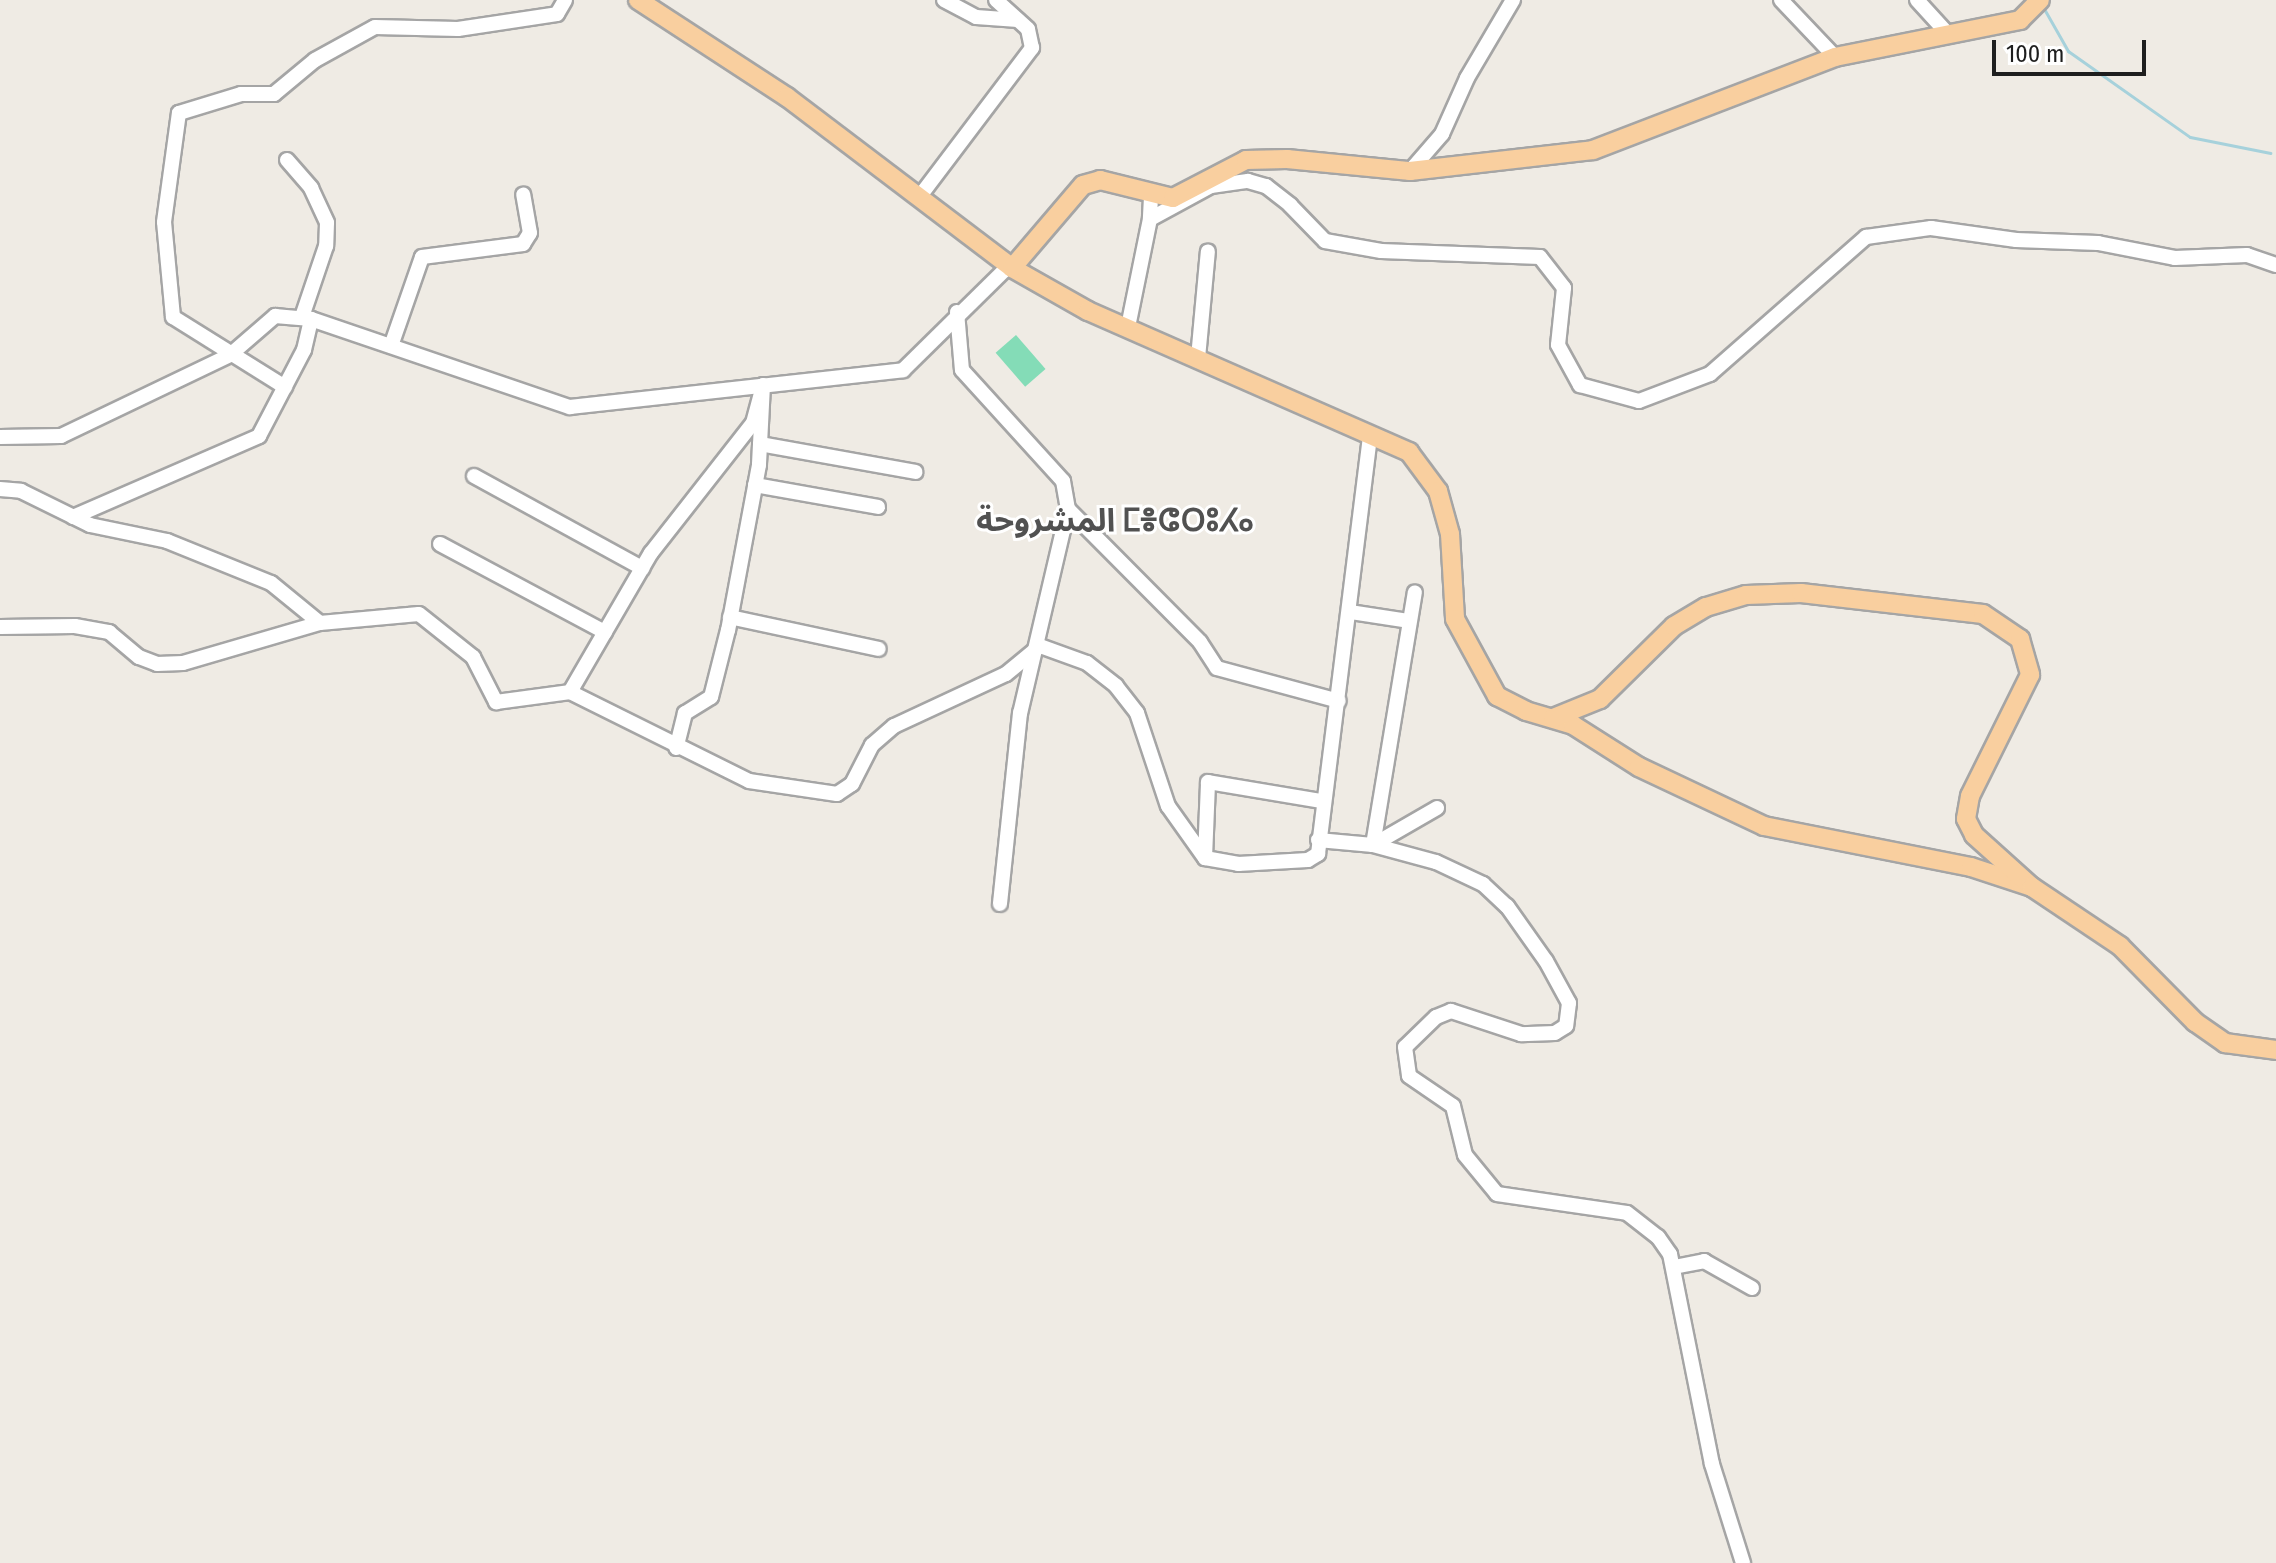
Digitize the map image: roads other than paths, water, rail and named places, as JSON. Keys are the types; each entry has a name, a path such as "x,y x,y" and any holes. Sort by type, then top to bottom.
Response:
{"main road":[{"path":"638,0 787,97 1010,267 1088,311 1409,452 1438,491 1450,534 1455,619 1497,696 1573,725 1639,767 1764,826 1971,867 2032,887"},
{"path":"1010,267 1083,185 1100,180 1151,197 1173,198 1195,190 1246,160 1287,159 1410,171 1593,150 1835,57 2020,20 2040,0"},
{"path":"1551,719 1582,711 1600,699 1674,626 1706,607 1746,595 1801,593 1983,614 2020,639 2030,675 1970,796 1966,819 1990,852 2032,887 2120,946 2195,1022 2225,1043 2254,1051 2276,1050"}],"street":[{"path":"285,387 173,317 164,222 179,113 241,94 274,94 315,60 375,27 458,29 557,14 565,0"},
{"path":"944,0 976,17 1018,20"},
{"path":"920,196 1032,48 1028,29 996,0"},
{"path":"1410,171 1442,134 1467,78 1513,0"},
{"path":"1781,0 1835,57"},
{"path":"1917,0 1948,34"},
{"path":"73,517 259,436 304,350 306,318 326,246 327,223 311,188 287,160"},
{"path":"1150,219 1211,186 1248,181 1266,186 1290,205 1325,241 1381,251 1540,257 1564,288 1558,345 1580,385 1639,401 1710,374 1866,237 1931,228 2016,240 2098,243 2175,258 2247,255 2276,265"},
{"path":"391,346 422,257 523,244 530,233 523,195"},
{"path":"1128,327 1150,219 1151,197"},
{"path":"1198,358 1208,251"},
{"path":"0,437 61,436 230,355 263,322 275,316 306,318 570,407 903,370 957,312 1010,267"},
{"path":"957,312 962,370 1063,481 1068,509 1040,646 1020,713 1000,904"},
{"path":"676,748 685,713 711,697 755,485 763,385"},
{"path":"570,692 642,568 753,423 763,385"},
{"path":"1040,646 1087,663 1116,686 1137,713 1168,806 1205,858 1238,864 1308,860 1318,854 1322,801 1339,701 1370,435"},
{"path":"760,444 915,472"},
{"path":"474,476 642,568"},
{"path":"755,485 878,507"},
{"path":"0,489 21,491 73,517 167,541 271,583 320,623"},
{"path":"1068,509 1200,642 1217,668 1339,701"},
{"path":"440,544 605,632"},
{"path":"1373,845 1415,592"},
{"path":"1350,612 1409,621"},
{"path":"0,627 75,626 109,632 139,657 157,664 183,663 320,623 419,614 473,657 496,702 570,692 676,748 749,781 837,794 852,784 872,745 894,726 1006,674 1040,646"},
{"path":"730,617 879,649"},
{"path":"1205,858 1208,782 1322,801"},
{"path":"1373,845 1437,808"},
{"path":"1318,840 1373,845 1436,862 1483,884 1507,906 1569,1003 1571,1019 1555,1033 1521,1034 1451,1011 1436,1017 1405,1047 1409,1076 1453,1106 1465,1155 1478,1177 1497,1194 1627,1213 1658,1237 1674,1267 1712,1464 1743,1563"},
{"path":"1674,1267 1704,1261 1752,1288"}],"waterway":[{"path":"2043,7 2068,51 2190,137 2270,153"}],"district":[{"name":"المشروحة ⵎⴻⵛⵔⵓⵃⴰ","path":"1115,520"}]}
